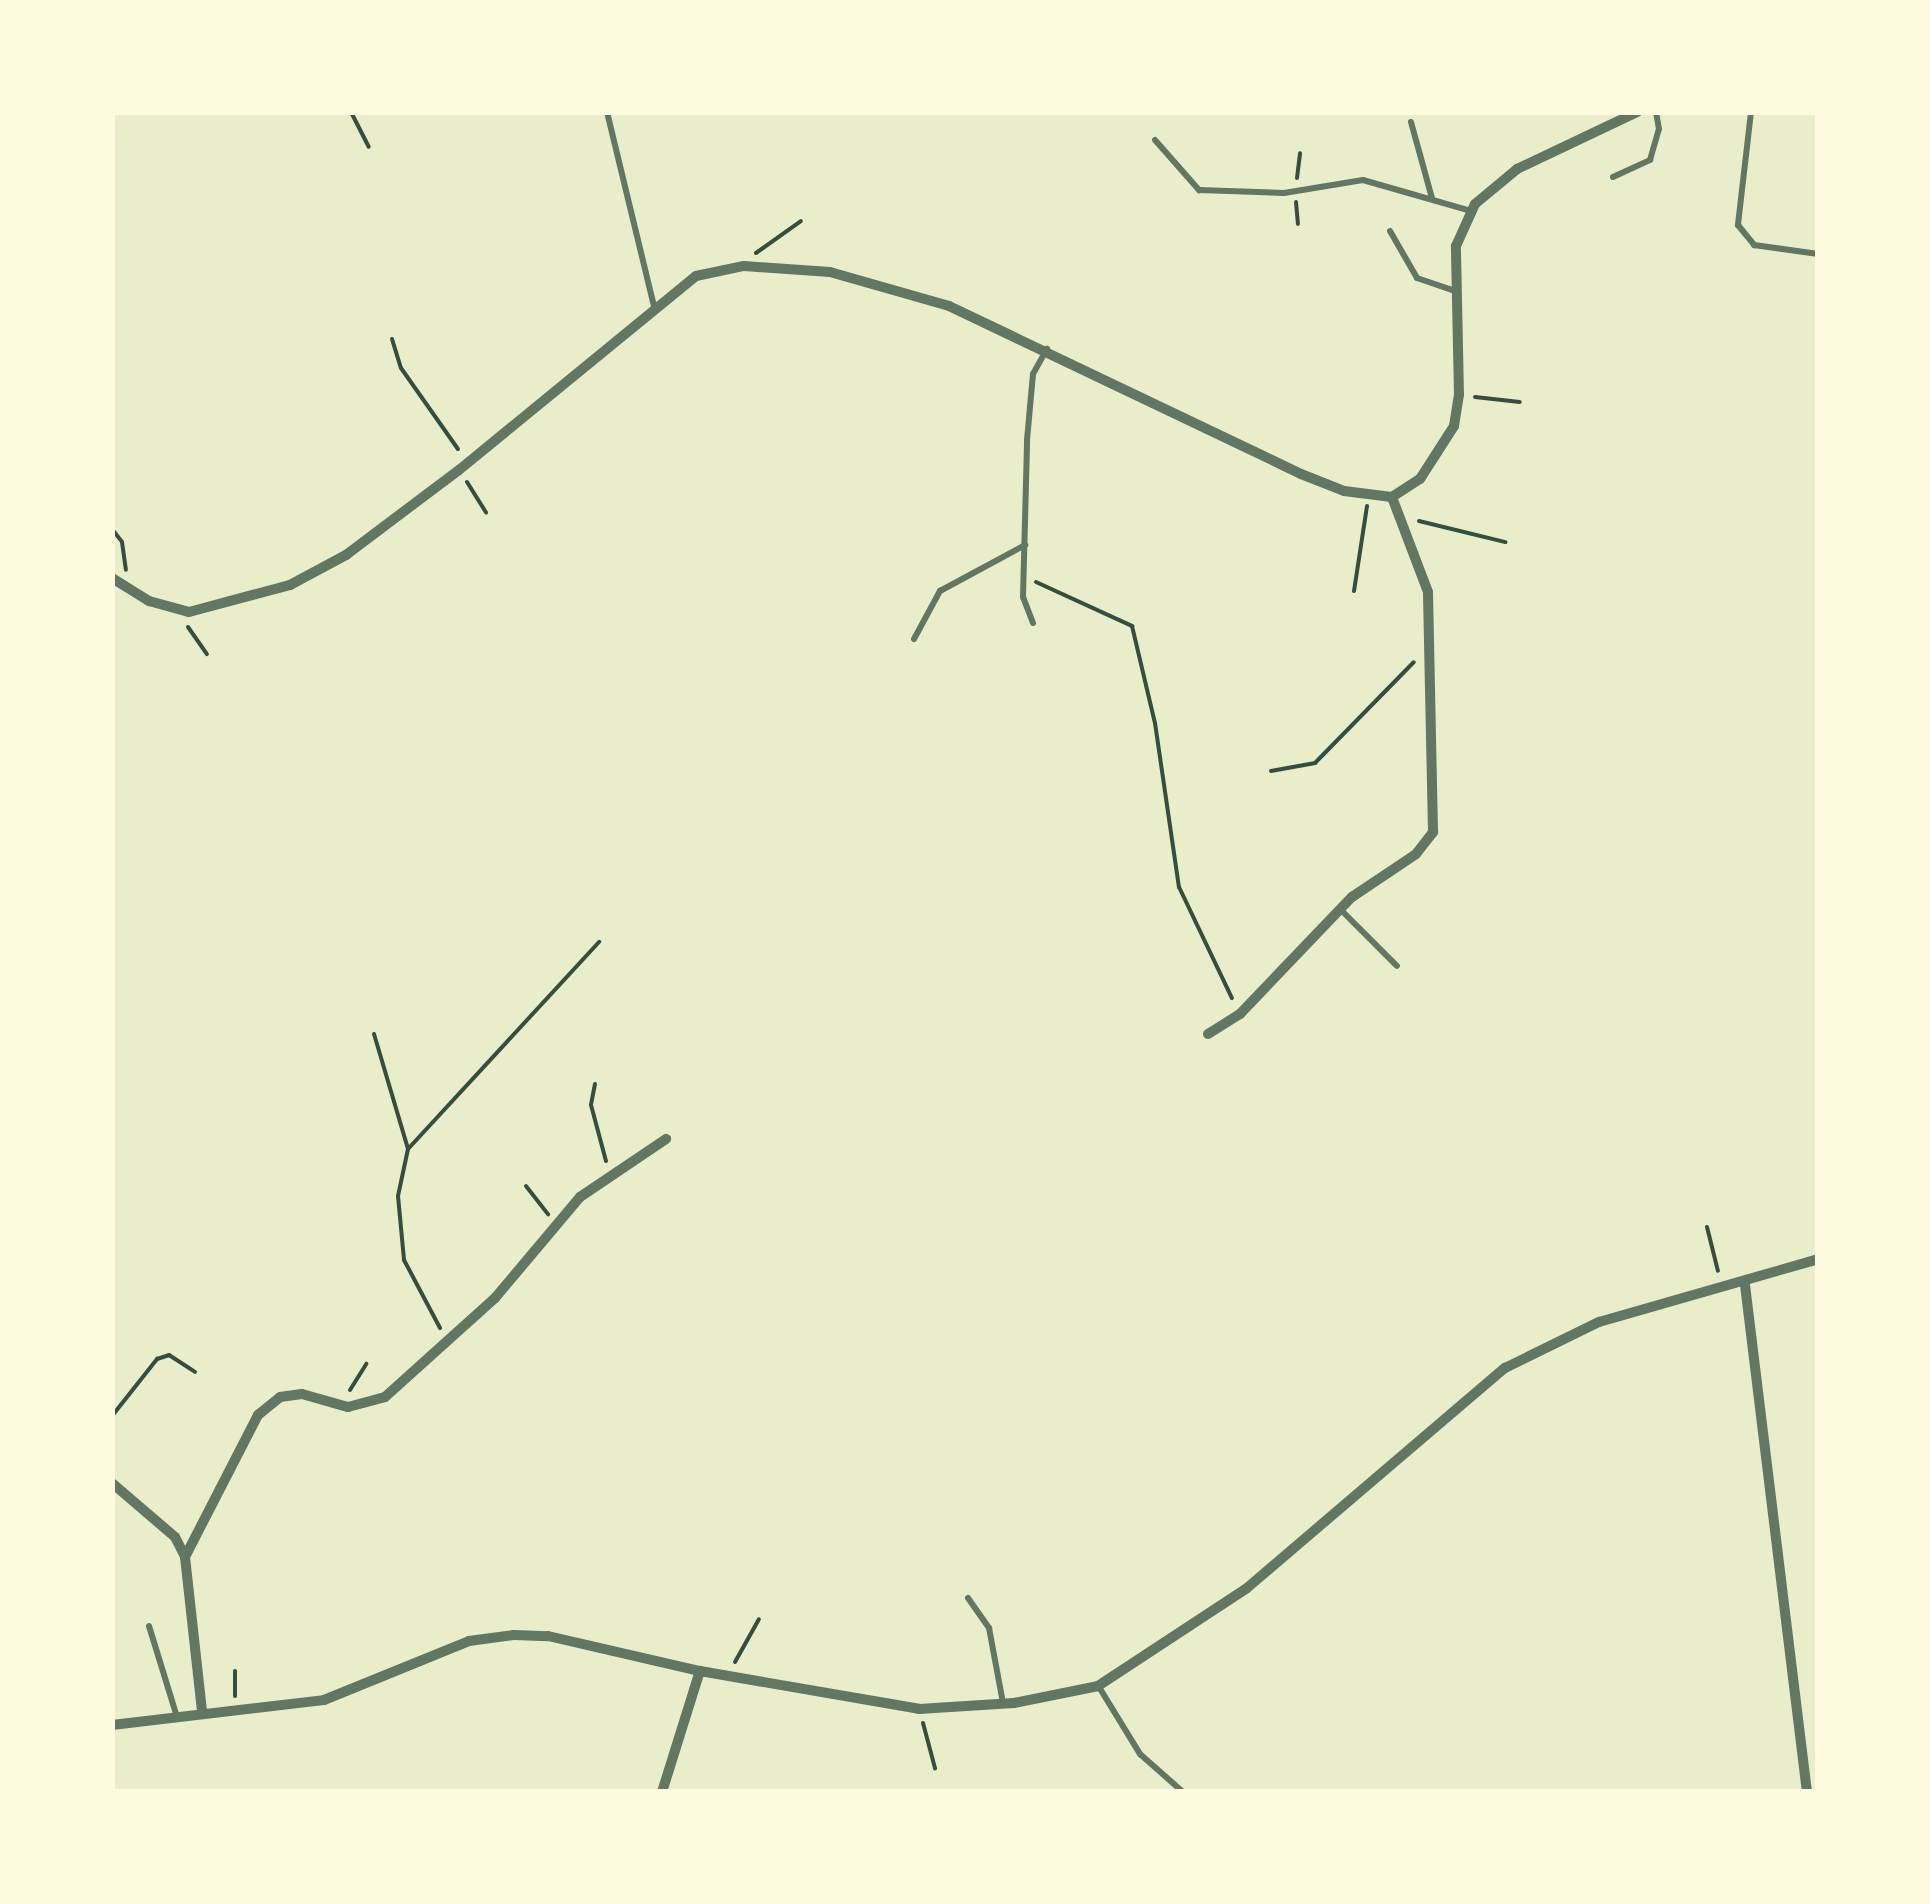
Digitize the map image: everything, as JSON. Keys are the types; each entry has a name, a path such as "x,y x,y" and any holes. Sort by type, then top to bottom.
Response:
{"street":[{"path":"117,582 177,610 214,609 290,585 346,555 463,467 696,276 744,266 784,264 861,280 950,306 1048,348 1302,474 1369,497 1392,497 1420,479 1440,455 1459,395 1456,246 1471,211 1517,168 1637,112"},
{"path":"1208,1034 1240,1014 1340,909 1416,854 1432,832 1428,592 1392,497"},
{"path":"185,1558 258,1415 280,1397 302,1394 342,1405 366,1406 385,1397 495,1298 554,1221 610,1174 666,1138"},
{"path":"112,1725 349,1693 490,1636 548,1636 700,1672 920,1708 1003,1704 1098,1686 1184,1635 1246,1588 1505,1368 1599,1322 1745,1285 1818,1259"},
{"path":"1745,1285 1808,1792"},
{"path":"112,1482 175,1538 185,1558 202,1712"},
{"path":"662,1792 700,1672"}],"lane":[{"path":"608,112 655,311"},
{"path":"1614,178 1650,160 1660,129 1656,112"},
{"path":"1751,112 1738,225 1754,245 1818,254"},
{"path":"1411,122 1432,200"},
{"path":"1155,140 1199,190 1284,193 1363,180 1471,211"},
{"path":"1390,231 1417,278 1458,292"},
{"path":"1033,624 1023,575 1030,396 1048,348"},
{"path":"914,639 940,591 1026,544"},
{"path":"1340,909 1397,966"},
{"path":"968,1598 993,1638 1003,1704"},
{"path":"149,1626 176,1714"},
{"path":"1098,1686 1140,1754 1183,1792"}],"path":[{"path":"351,112 370,147"},
{"path":"744,266 801,221"},
{"path":"392,339 402,368 486,512"},
{"path":"1459,395 1520,402"},
{"path":"1354,590 1369,497"},
{"path":"1400,517 1505,542"},
{"path":"112,529 126,558 117,582"},
{"path":"1023,575 1132,626 1155,722 1179,886 1240,1014"},
{"path":"177,610 207,654"},
{"path":"1272,771 1315,763 1431,644"},
{"path":"408,1149 598,942"},
{"path":"374,1034 408,1149 398,1196 404,1260 447,1342"},
{"path":"595,1084 591,1105 610,1174"},
{"path":"526,1186 554,1221"},
{"path":"1706,1227 1723,1291"},
{"path":"112,1416 157,1359 169,1355 195,1372"},
{"path":"342,1405 366,1364"},
{"path":"728,1676 758,1619"},
{"path":"234,1670 236,1710"},
{"path":"920,1708 934,1768"}]}
